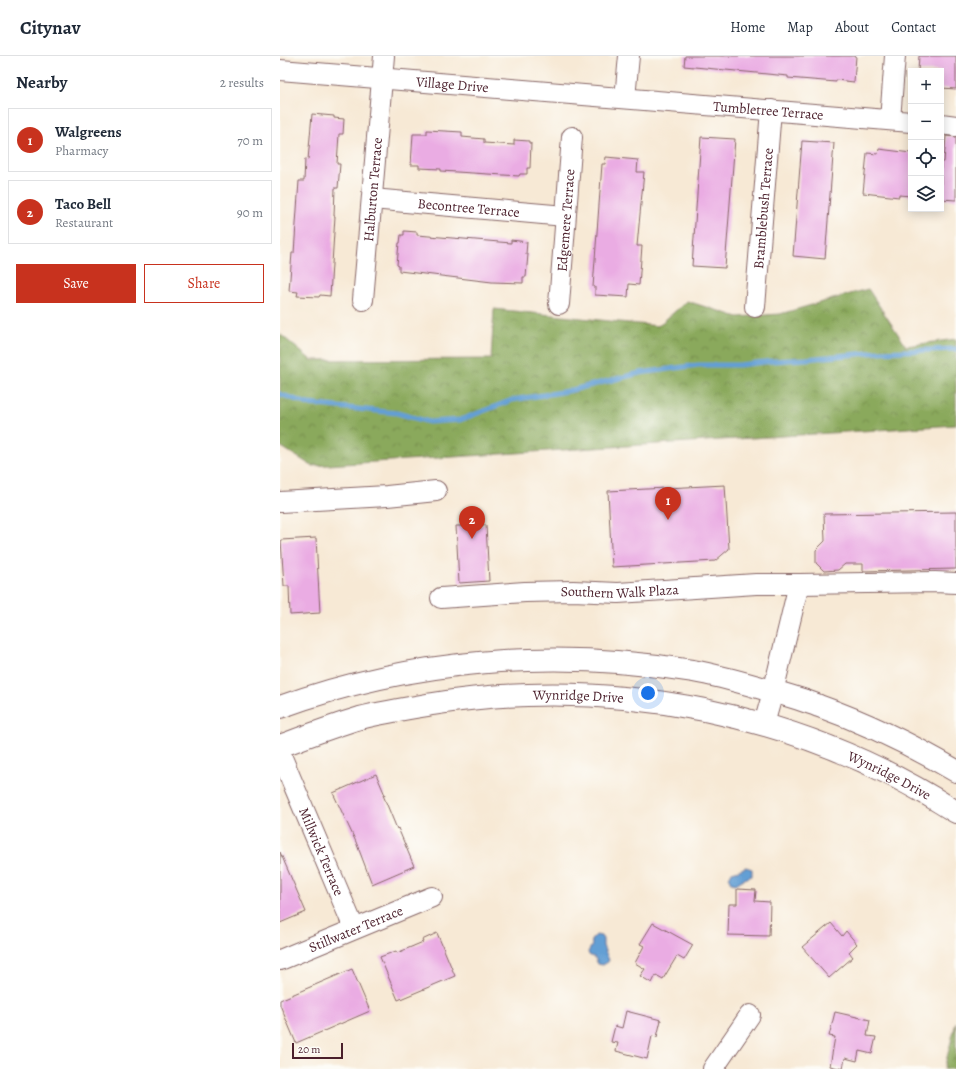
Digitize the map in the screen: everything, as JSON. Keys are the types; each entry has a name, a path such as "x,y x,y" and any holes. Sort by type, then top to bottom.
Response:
{"street":[{"name":"Halburton Terrace","path":"363,300 384,56"},
{"path":"625,98 629,56"},
{"path":"890,120 895,56"},
{"name":"Village Drive","path":"280,70 625,98"},
{"name":"Tumbletree Terrace","path":"625,98 908,122"},
{"name":"Bramblebush Terrace","path":"755,307 771,110"},
{"path":"944,124 956,126"},
{"name":"Edgemere Terrace","path":"559,304 572,137"},
{"name":"Becontree Terrace","path":"372,199 565,216"},
{"path":"280,502 387,496 436,490"},
{"name":"Southern Walk Plaza","path":"441,598 525,592 573,591 618,593 756,584 927,582 956,584"},
{"path":"764,724 799,584"},
{"path":"280,707 353,684 450,665 553,659 650,665 695,671 819,706 918,749 956,771"},
{"name":"Wynridge Drive","path":"280,746 361,718 405,708 458,700 512,695 558,694 600,696 691,707 764,724 816,742 896,777 956,812"},
{"name":"Millwick Terrace","path":"280,752 354,928"},
{"name":"Stillwater Terrace","path":"280,960 354,928 432,897"},
{"path":"713,1069 750,1015"}],"green space":[{"path":"868,289 906,346 956,339 956,425 312,466 280,446 280,334 311,360 491,359 494,309 658,326 687,301 738,317 780,314"},
{"path":"956,1022 956,1069 944,1069"}],"water":[{"path":"746,867 752,869 752,876 736,884 731,883 729,878 732,872"},
{"path":"596,935 601,936 603,939 603,946 609,960 603,965 598,964 595,958 589,955 588,952 592,945 591,940"}],"building":[{"path":"685,56 856,56 854,82 836,80 836,82 684,66"},
{"path":"919,56 956,56 956,89 944,88 944,68 918,68"},
{"path":"312,114 334,116 334,118 344,119 343,134 339,134 337,164 340,164 338,188 335,188 335,216 330,296 320,295 319,297 297,296 298,292 289,291 292,253 294,253 299,181 304,181 305,159 308,160"},
{"path":"427,130 462,132 462,137 484,139 484,143 514,145 514,140 529,141 529,143 531,143 530,168 527,168 527,174 520,174 519,176 441,171 441,169 419,168 419,165 411,165 413,134 427,134"},
{"path":"946,136 956,137 956,200 944,199"},
{"path":"701,137 735,139 725,268 692,266"},
{"path":"802,141 834,143 825,259 793,256"},
{"path":"879,149 908,153 908,196 899,195 899,197 863,193 867,153 878,154"},
{"path":"606,157 638,160 637,172 644,172 637,246 642,246 639,285 629,284 628,297 595,295 595,287 593,287 602,164 605,164"},
{"path":"404,231 417,232 417,235 511,243 511,240 527,242 526,254 528,254 526,277 523,277 523,283 492,282 399,271 399,266 397,265 399,243 401,235 404,235"},
{"path":"725,485 729,549 715,561 612,567 608,491"},
{"path":"956,512 956,569 863,571 863,564 845,564 838,570 824,571 816,563 816,550 825,541 824,514"},
{"path":"464,519 477,519 477,525 486,525 489,581 459,583 456,526 464,526"},
{"path":"316,538 320,613 290,615 289,586 284,586 281,540"},
{"path":"376,774 397,829 398,828 414,866 372,884 356,842 333,793"},
{"path":"280,852 306,912 280,923"},
{"path":"737,889 756,890 755,901 770,902 769,936 728,935 729,904 737,904"},
{"path":"653,923 693,945 684,960 677,956 663,979 656,975 652,983 640,976 645,969 635,963 644,946 640,944"},
{"path":"831,923 842,936 846,931 857,944 849,952 853,957 829,978 802,947"},
{"path":"437,933 455,976 398,1000 380,957 396,951 397,953 423,942 422,940"},
{"path":"352,969 370,1011 296,1043 280,1005 280,1000"},
{"path":"626,1011 661,1020 657,1037 652,1036 647,1059 616,1051 618,1043 611,1042 615,1026 622,1028"},
{"path":"835,1012 870,1020 867,1036 876,1037 872,1054 859,1051 857,1061 845,1058 843,1069 830,1066 835,1037 829,1036"}],"waterway":[{"path":"280,394 308,404 397,413 429,422 460,420 512,400 568,391 640,373 698,365 739,365 879,352 956,349"}],"place":[{"name":"Walgreens","path":"668,520"},
{"name":"Taco Bell","path":"472,539"}]}
